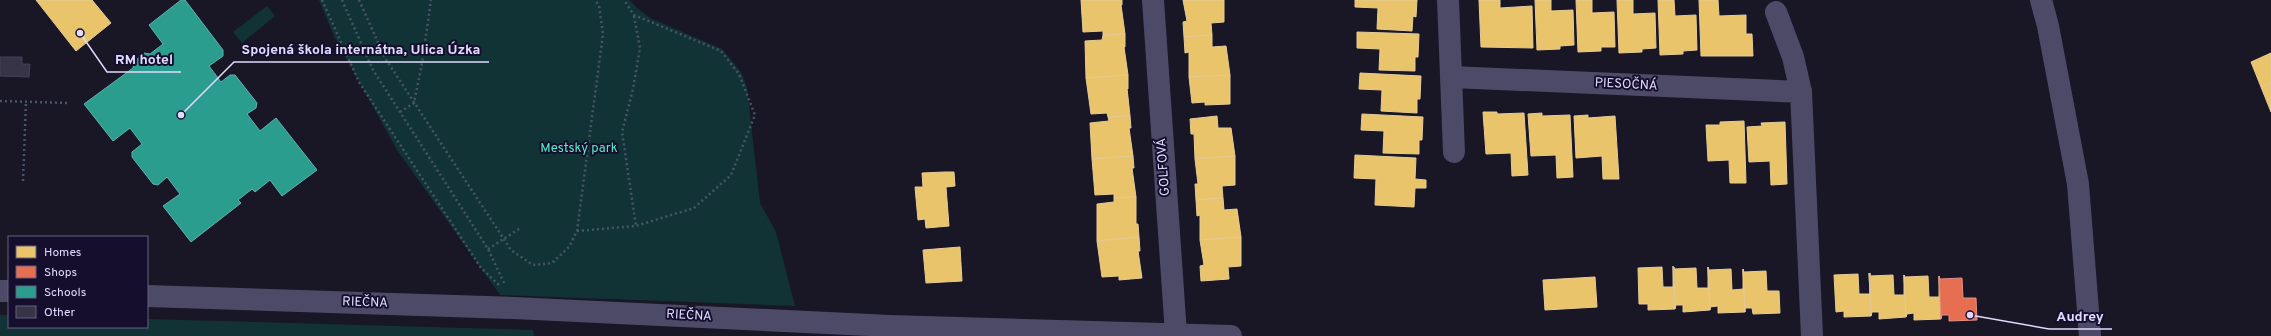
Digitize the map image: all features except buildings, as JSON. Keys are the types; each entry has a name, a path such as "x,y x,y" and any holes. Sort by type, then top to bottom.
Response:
{"street":[{"name":"GOLFOVÁ","path":"1153,0 1176,334"},
{"path":"1448,0 1454,152"},
{"path":"2041,0 2048,26 2078,184 2090,336"},
{"path":"1776,12 1793,57 1801,92 1812,336"},
{"name":"PIESOČNÁ","path":"1452,77 1801,92"},
{"name":"RIEČNA","path":"148,296 514,308 890,326 1231,336"}],"path":[{"path":"322,0 359,82 481,268 507,291 488,249 373,70 342,0"},
{"path":"359,0 385,58 414,103 511,250 533,265 552,263 569,248 577,231 603,34 599,6 595,0"},
{"path":"400,112 414,103 422,63 431,0"},
{"path":"624,0 634,15 640,48 633,89 622,132 636,226"},
{"path":"577,231 636,226 694,208 731,175 755,115 739,74 721,51 634,15"},
{"path":"0,101 69,103"},
{"path":"23,181 26,102"},
{"path":"488,249 519,229"}],"green space":[{"name":"Mestský park","path":"319,0 630,0 637,8 650,18 722,49 741,72 747,87 760,203 776,232 795,306 500,295 397,150 334,36"},
{"path":"267,6 275,16 242,43 233,32"},
{"path":"0,315 8,315 8,328 148,328 148,319 533,330 534,336 0,336"}],"place":[{"name":"RM hotel","path":"80,33"},
{"name":"Spojená škola internátna, Ulica Úzka","path":"181,115"},
{"name":"Audrey","path":"1970,315"}]}
